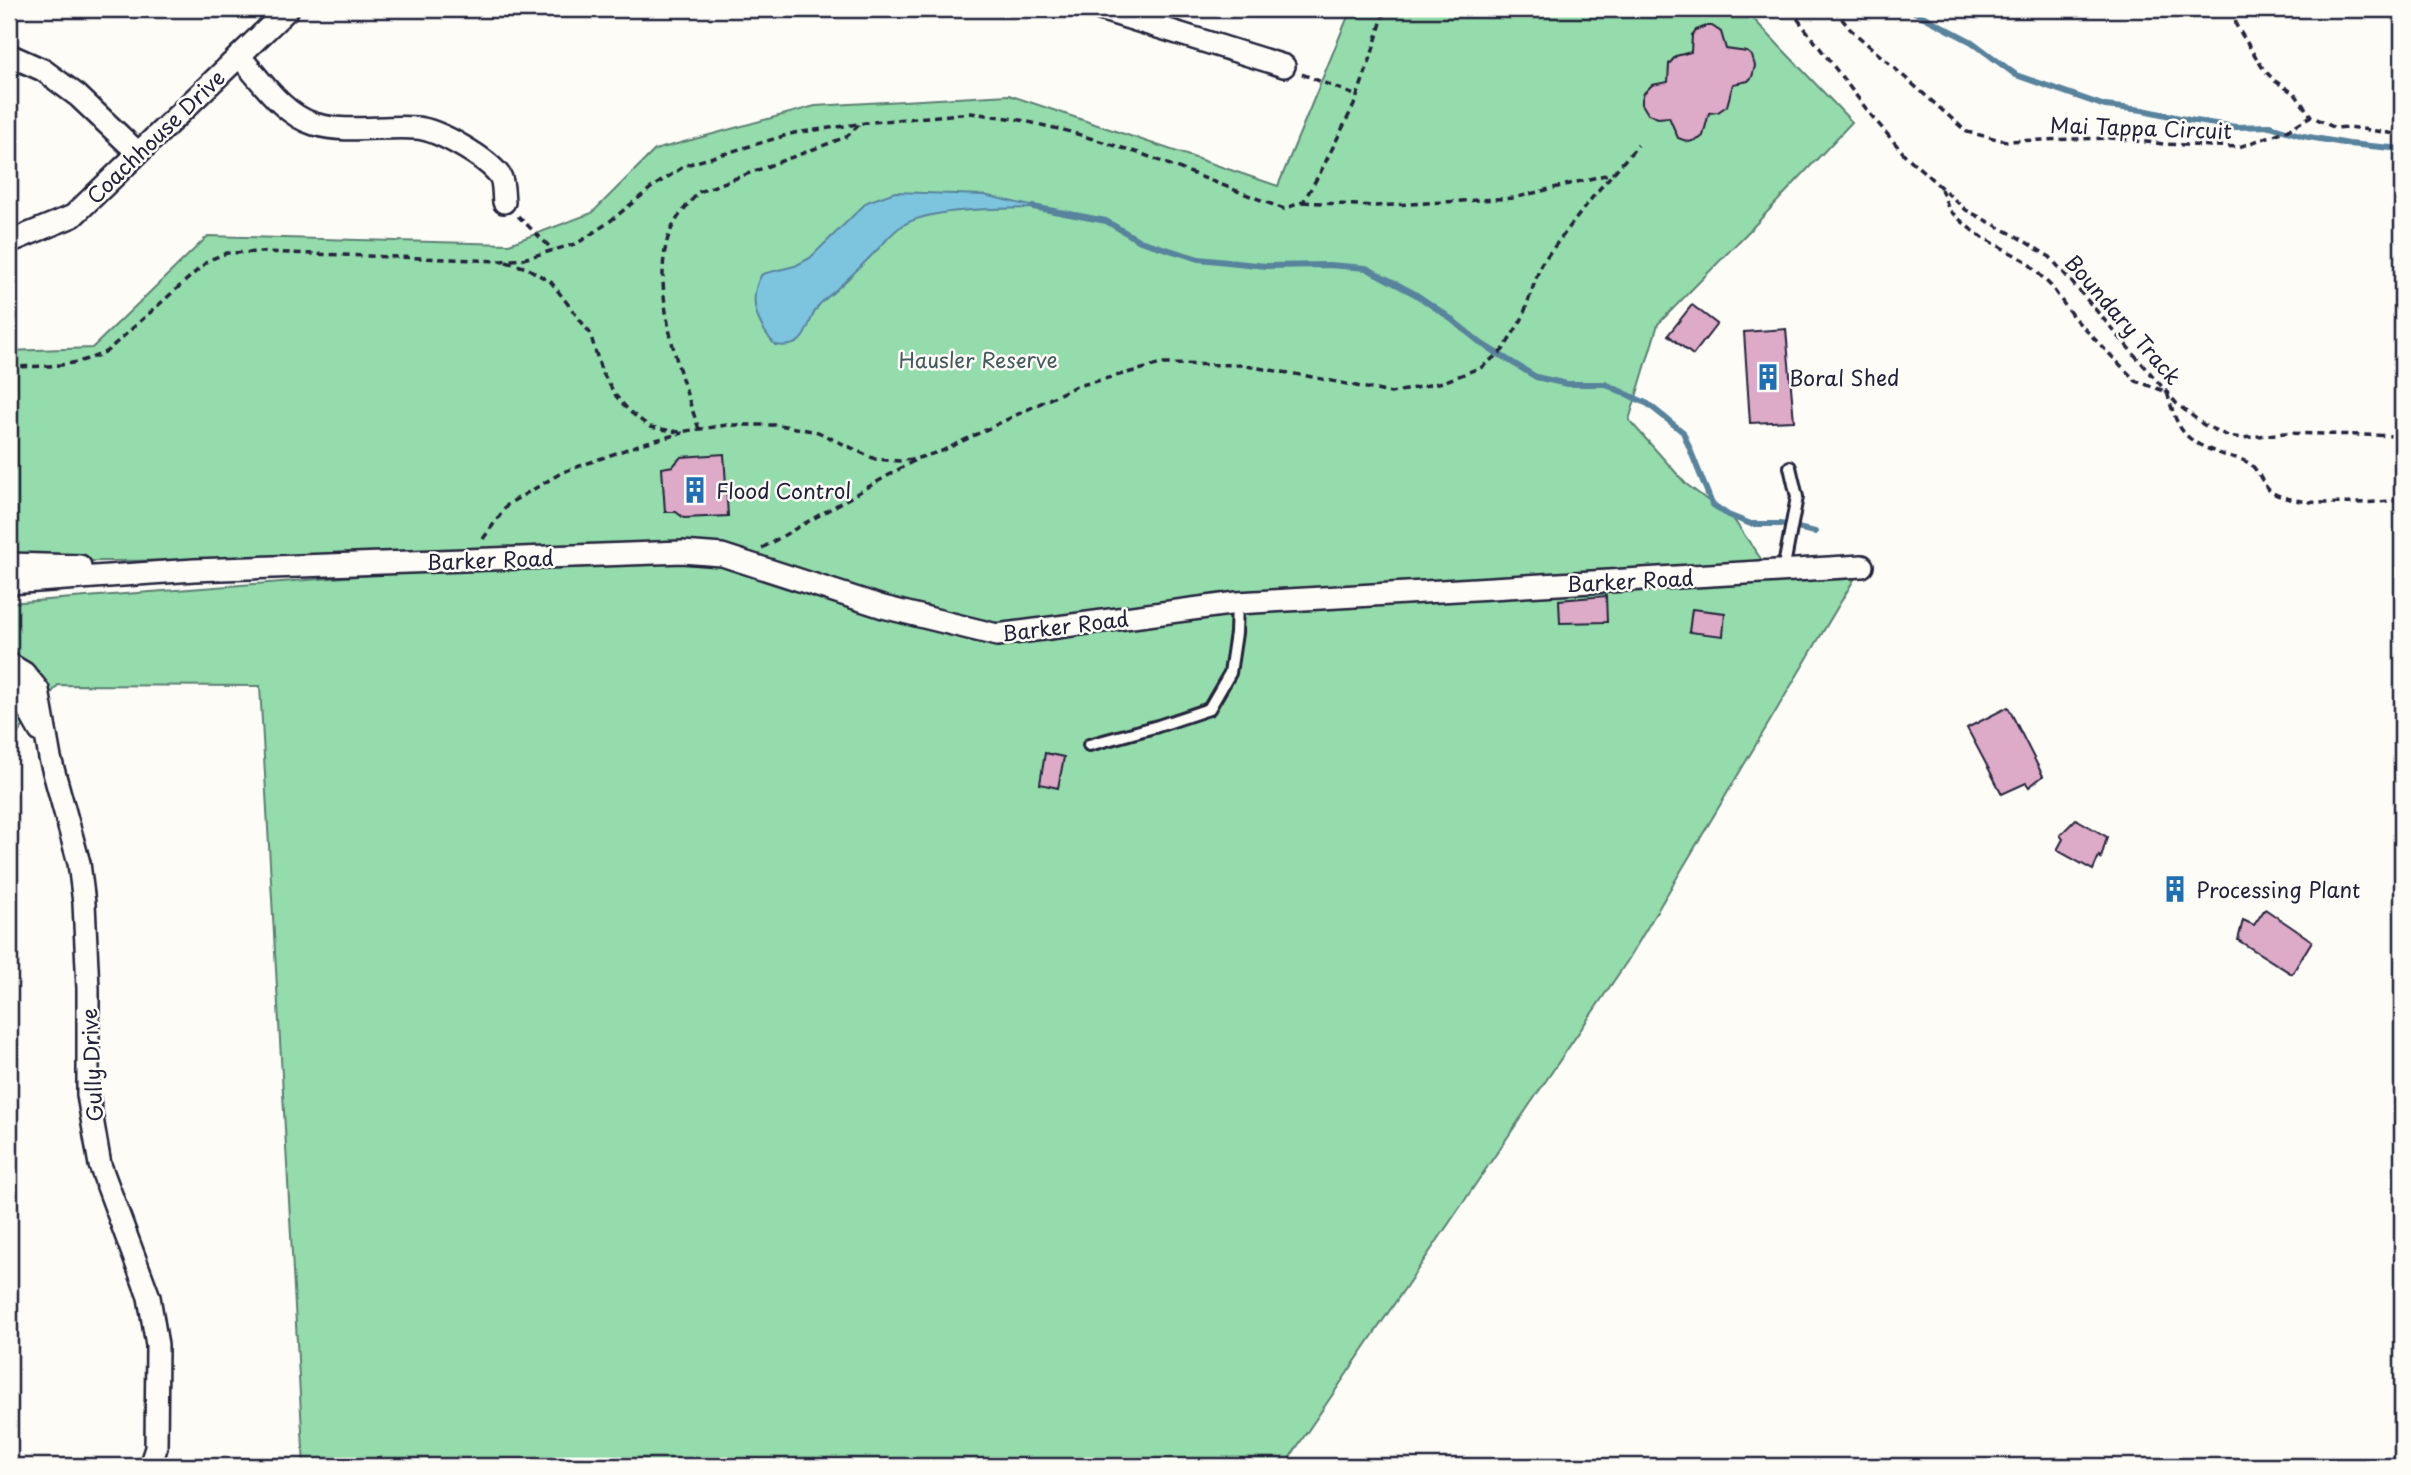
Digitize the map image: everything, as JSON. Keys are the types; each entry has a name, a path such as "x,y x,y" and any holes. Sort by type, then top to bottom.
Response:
{"street":[{"name":"Coachhouse Drive","path":"9,242 73,216 288,9"},
{"path":"1100,9 1284,66"},
{"path":"9,55 52,76 78,96 138,153"},
{"path":"239,56 288,110 313,123 346,130 419,128 450,140 485,162 501,178 505,202"},
{"name":"Barker Road","path":"9,583 194,570 682,552 722,555 883,607 997,635 1237,603 1862,566"},
{"name":"Barker Road","path":"9,564 194,570"},
{"name":"Gully Drive","path":"9,664 24,673 38,690 46,742 79,863 84,903 88,989 88,1095 100,1165 149,1297 157,1345 156,1448 150,1466"},
{"name":"Gully Drive","path":"9,687 17,690 46,742"}],"lane":[{"path":"1783,571 1797,498 1790,467"},
{"path":"1089,745 1209,709 1230,673 1237,603"}],"path":[{"path":"1303,201 1320,173 1357,96 1385,9"},
{"name":"Boundary Track","path":"1790,9 1905,155 1966,211 2050,257 2167,392 2204,425 2228,436 2243,438 2284,433 2402,436"},
{"name":"Mai Tappa Circuit","path":"1834,9 1850,29 1967,132 2006,141 2111,138 2164,144 2239,147 2288,130 2311,116"},
{"path":"2235,9 2236,25 2263,70 2295,94 2311,116 2335,128 2349,127 2402,135"},
{"path":"1284,66 1357,96"},
{"path":"9,367 50,366 87,361 107,351 209,260 227,253 500,261 523,259 578,243 685,165 793,133 860,124 971,113 1016,119 1142,154 1284,209 1303,201 1375,206 1514,198 1615,172"},
{"path":"699,429 688,399 663,287 670,231 699,192 846,137 860,124"},
{"path":"500,261 527,268 551,282 590,333 601,370 616,396 629,411 650,427 680,432 727,425 779,425 818,432 875,459 899,461 942,451 1074,387 1161,364 1240,365 1391,393 1443,382 1482,367 1503,350 1522,319 1541,264 1595,194 1638,145"},
{"path":"1940,187 1949,211 1975,233 2026,261 2051,286 2074,318 2136,381 2167,392 2174,419 2188,439 2250,464 2271,493 2298,501 2375,503 2402,500"},
{"path":"505,202 552,250"},
{"path":"477,559 482,541 508,504 530,491 563,472 644,443 699,429"},
{"path":"741,561 918,458"}],"green space":[{"name":"Hausler Reserve","path":"1351,9 1744,9 1852,122 1658,324 1629,420 1686,484 1734,520 1770,572 1862,566 1628,960 1284,1466 304,1466 260,686 58,685 12,740 9,739 9,603 616,556 9,562 9,351 92,348 208,236 509,244 592,213 655,150 815,106 1009,95 1278,186"}],"water":[{"path":"895,192 984,195 1039,208 948,212 930,215 902,226 817,307 802,338 796,343 775,345 763,329 756,311 755,293 762,274 795,266 810,258 867,202"}],"building":[{"path":"1706,26 1712,26 1721,32 1726,49 1747,52 1752,56 1755,66 1748,81 1733,84 1727,106 1718,112 1709,113 1703,136 1689,142 1678,138 1669,117 1658,118 1648,114 1642,99 1652,85 1668,82 1669,64 1676,56 1691,52 1692,35"},
{"path":"1692,305 1717,324 1693,355 1668,335"},
{"name":"Boral Shed","path":"1786,329 1794,421 1750,423 1744,332"},
{"name":"Flood Control","path":"724,454 728,516 684,518 676,512 665,512 662,468 673,466 681,457"},
{"path":"1606,596 1607,622 1560,623 1559,600"},
{"path":"1692,609 1725,613 1723,636 1689,632"},
{"path":"2008,707 2043,776 2029,787 2026,783 2002,794 1967,728"},
{"path":"1045,753 1064,757 1058,788 1040,784"},
{"path":"2076,819 2107,837 2101,858 2099,856 2093,870 2057,850 2063,839 2060,835"},
{"path":"2265,909 2312,941 2292,974 2238,940 2243,920 2254,925"}],"waterway":[{"path":"1909,9 1972,42 2016,75 2105,106 2236,127 2270,126 2303,136 2402,149"},
{"path":"1033,207 1106,221 1140,241 1199,259 1266,266 1329,265 1366,268 1415,294 1482,344 1536,377 1567,384 1605,384 1648,404 1683,432 1712,504 1728,515 1751,524 1780,524 1815,532"}],"place":[{"name":"Boral Shed","path":"1768,377"},
{"name":"Flood Control","path":"695,490"},
{"name":"Processing Plant","path":"2175,889"}]}
